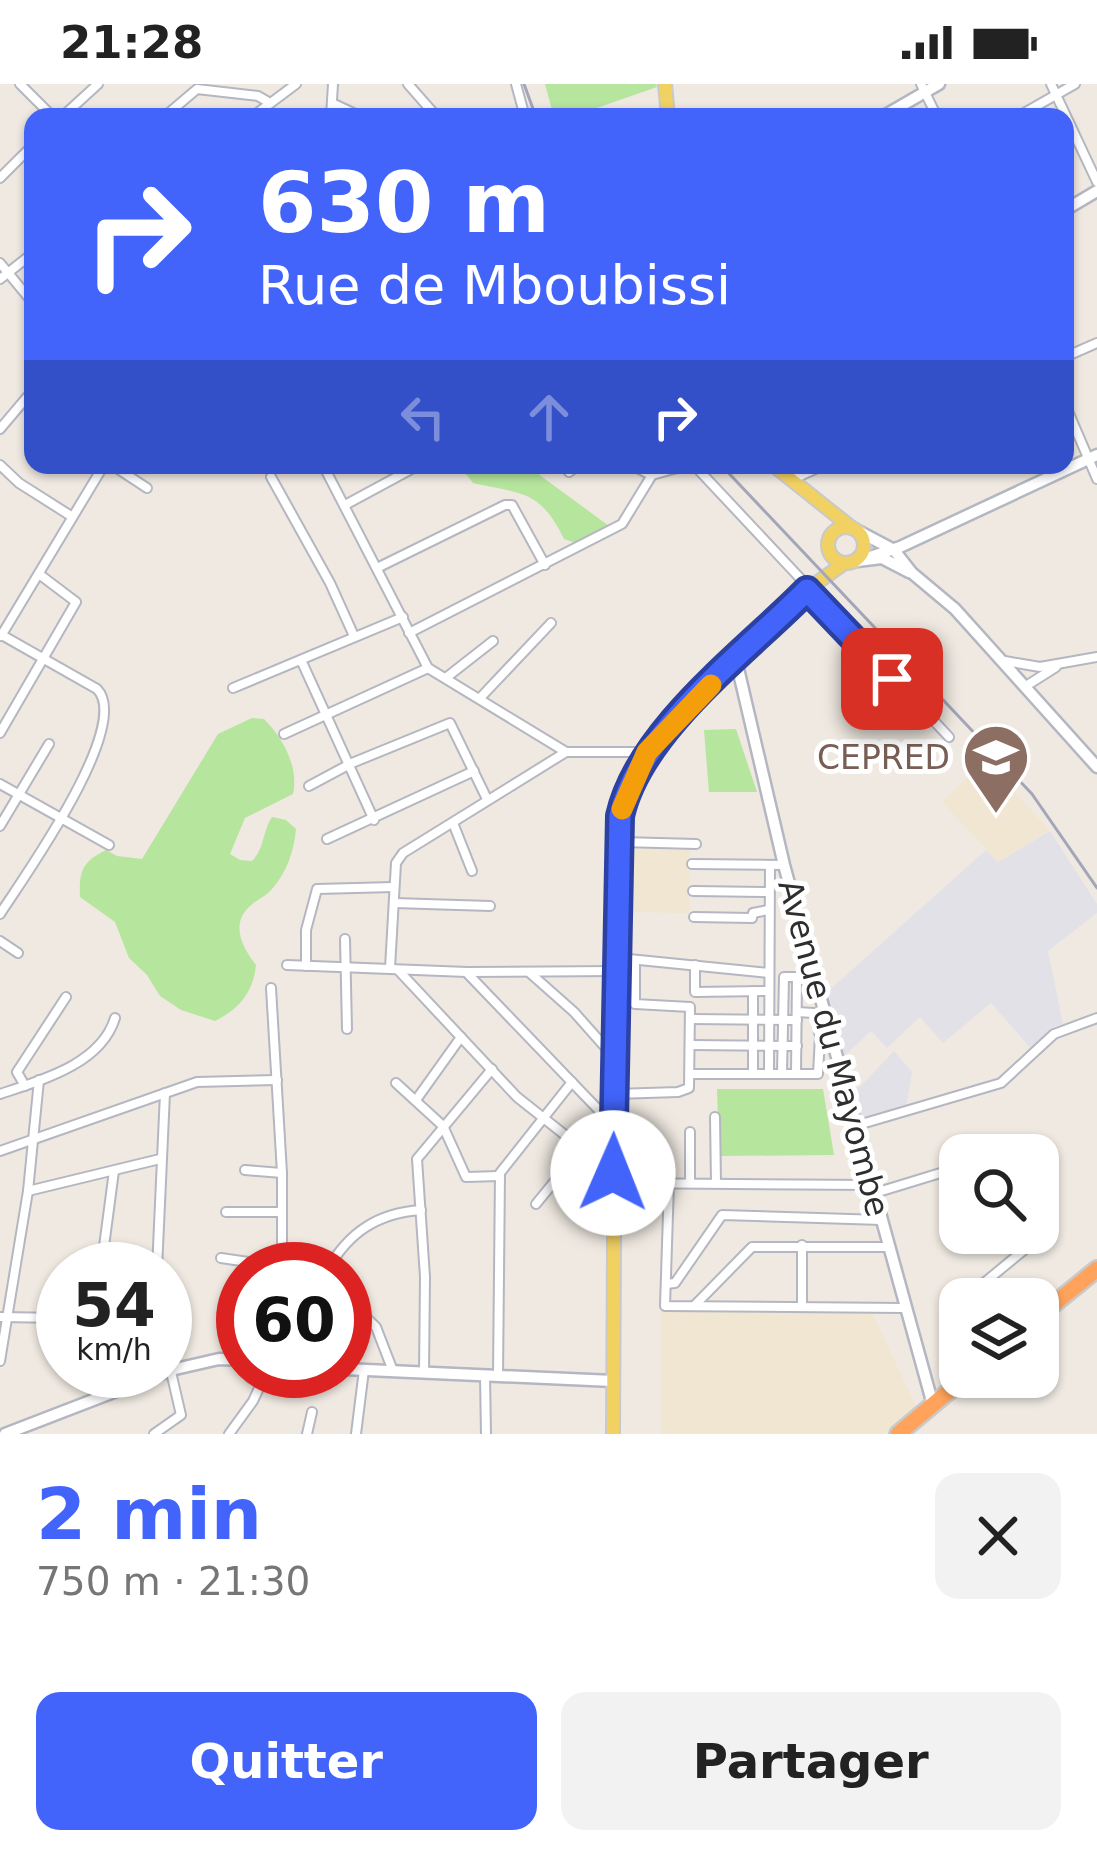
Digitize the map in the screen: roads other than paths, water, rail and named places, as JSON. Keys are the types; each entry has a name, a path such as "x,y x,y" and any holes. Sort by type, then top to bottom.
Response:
{"highway":[{"path":"1059,1300 1097,1269"},
{"path":"898,1434 941,1398"}],"main road":[{"path":"614,1434 614,1058 624,798 647,752 718,677 813,585 857,560 864,549 855,530 785,474"},
{"path":"816,500 830,544 857,560"},
{"path":"813,585 840,528 855,530"}],"street":[{"path":"20,84 44,108"},
{"path":"72,108 98,84"},
{"path":"264,108 296,84"},
{"path":"332,108 333,84"},
{"path":"408,84 428,108"},
{"path":"895,108 923,88 939,84"},
{"path":"1051,84 1062,108"},
{"path":"1032,108 1075,84"},
{"path":"175,108 197,89 258,96 270,103"},
{"path":"332,103 343,108"},
{"path":"1074,134 1097,186"},
{"path":"0,178 24,155"},
{"path":"2,271 24,293"},
{"path":"0,429 24,401"},
{"path":"1074,421 1093,457 1097,479"},
{"path":"0,464 19,483 71,517"},
{"path":"0,914 60,818 105,723 104,696 1,635 102,474"},
{"path":"123,474 147,488"},
{"path":"328,474 428,668 566,752"},
{"path":"345,505 402,474"},
{"path":"408,633 622,524 656,474"},
{"path":"700,474 813,585 949,737"},
{"path":"792,479 803,474"},
{"path":"857,560 894,550 1056,474"},
{"path":"271,476 354,636"},
{"path":"377,568 500,506 512,505 544,565"},
{"path":"855,530 894,550 955,609 1096,766"},
{"path":"878,541 912,540"},
{"path":"909,568 906,552 912,540"},
{"path":"857,560 882,558 909,568"},
{"path":"0,733 76,602 39,574"},
{"path":"233,688 403,617"},
{"path":"481,697 551,623"},
{"path":"447,677 494,641"},
{"path":"1003,661 1029,668 1097,657"},
{"path":"302,660 374,820"},
{"name":"Avenue du Mayombe","path":"736,660 784,865 933,1405"},
{"path":"1026,686 1057,666"},
{"path":"284,734 428,668"},
{"path":"718,677 740,690"},
{"path":"309,786 450,723 488,799"},
{"path":"0,826 49,744"},
{"path":"647,752 566,752 403,853 396,863 394,887 394,969 517,1096 613,1178 874,1189 939,1172"},
{"path":"327,839 474,771"},
{"path":"0,784 109,845"},
{"path":"453,823 472,871"},
{"path":"620,842 696,844"},
{"path":"692,864 784,865"},
{"path":"769,1074 770,865"},
{"path":"306,966 305,929 317,889 394,887"},
{"path":"693,891 769,892"},
{"path":"394,903 490,906"},
{"path":"694,917 752,918 753,913 768,910"},
{"path":"346,939 347,1029"},
{"path":"0,941 18,953"},
{"path":"615,1094 686,1091 690,1074 690,1006 635,1004 635,960"},
{"path":"287,965 529,972 635,960 770,973"},
{"path":"695,965 695,992 769,991"},
{"path":"467,972 614,1126"},
{"path":"529,972 574,1012 614,1058"},
{"path":"782,1074 784,977 796,977 796,1074"},
{"path":"271,988 282,1242"},
{"path":"753,991 753,1074"},
{"path":"25,1086 17,1072 66,998"},
{"path":"690,1074 818,1074 820,1036 814,1013 782,1020 691,1019"},
{"path":"0,1094 100,1048 115,1018"},
{"path":"858,1125 1001,1083 1054,1034 1097,1018"},
{"path":"416,1100 461,1037"},
{"path":"691,1045 797,1046"},
{"path":"424,1373 417,1159 492,1069"},
{"path":"0,1361 28,1191 39,1080"},
{"path":"0,1151 197,1082 277,1080"},
{"path":"486,1434 499,1177 572,1082"},
{"path":"396,1083 443,1126 466,1177 499,1177"},
{"path":"158,1242 165,1093"},
{"path":"715,1117 716,1184"},
{"path":"690,1132 690,1183"},
{"path":"536,1204 581,1149"},
{"path":"28,1191 160,1159"},
{"path":"245,1170 282,1173"},
{"path":"105,1242 114,1171"},
{"path":"669,1183 665,1306 903,1308"},
{"path":"346,1242 389,1214 421,1210"},
{"path":"226,1212 281,1212"},
{"path":"666,1283 675,1283 722,1216 882,1220"},
{"path":"802,1245 802,1306"},
{"path":"694,1306 752,1246 888,1247"},
{"path":"990,1278 1019,1254"},
{"path":"4,1318 36,1318"},
{"path":"372,1323 393,1371"},
{"path":"372,1370 613,1381"},
{"path":"6,1432 96,1398"},
{"path":"154,1434 182,1415 178,1398"},
{"path":"230,1434 254,1398"},
{"path":"356,1434 360,1398"},
{"path":"307,1434 312,1412"}],"railway":[{"path":"524,84 533,108"},
{"path":"730,474 1032,794 1097,888"}],"place":[{"name":"CEPRED","path":"996,816"}]}
